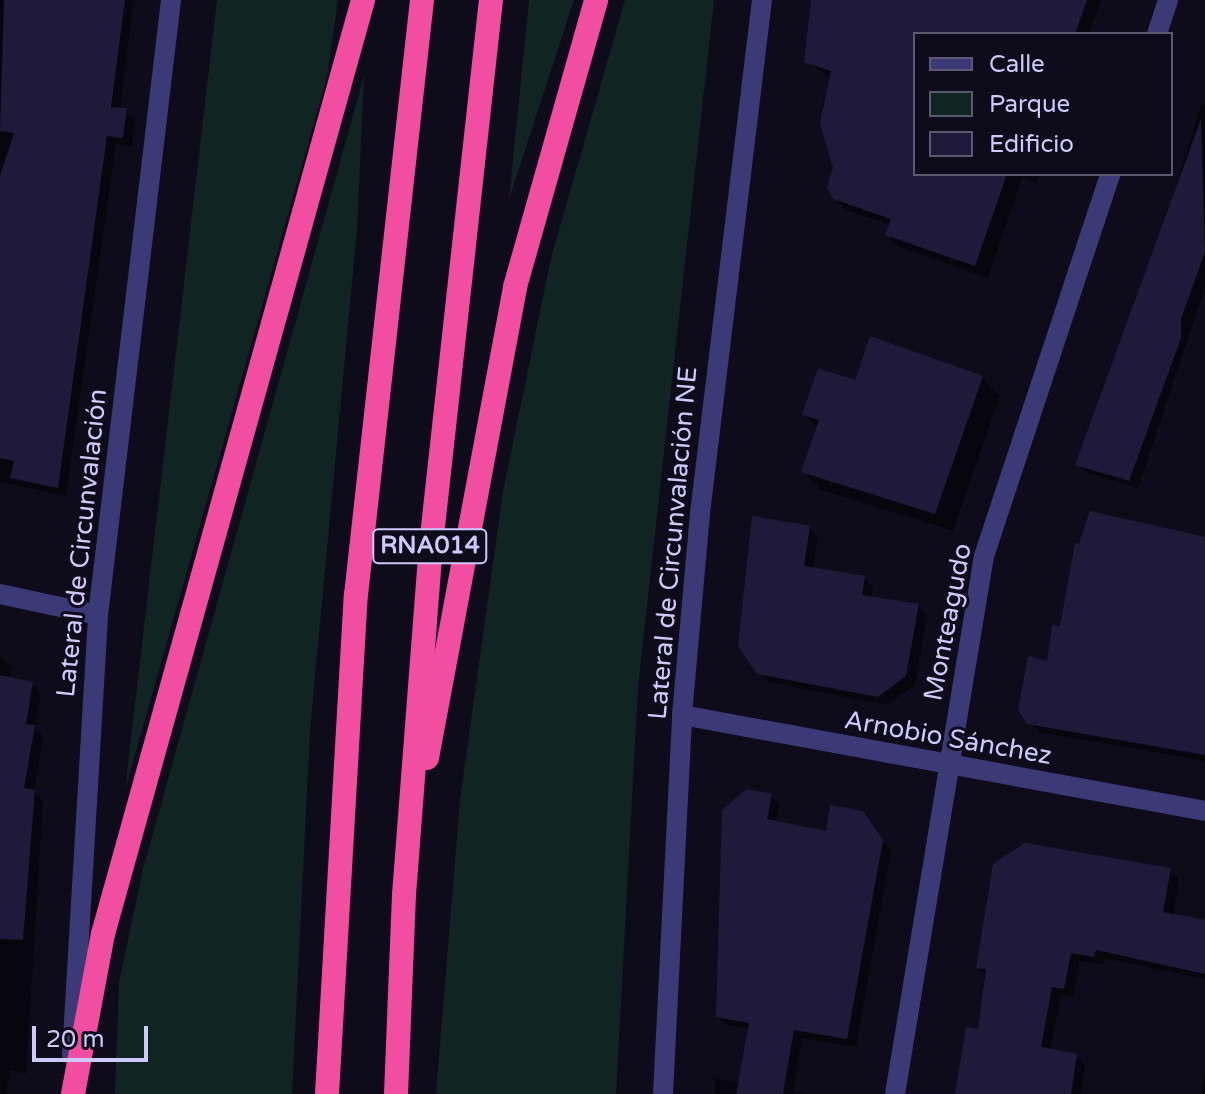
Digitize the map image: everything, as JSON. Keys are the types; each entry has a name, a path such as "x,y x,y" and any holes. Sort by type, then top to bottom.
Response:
{"highway":[{"path":"72,1094 103,934 363,0"},
{"name":"RNA014","path":"327,1094 356,595 422,0"},
{"name":"RNA014","path":"396,1094 404,895 442,422 491,0"},
{"path":"404,895 499,362 544,172 596,0"}],"street":[{"name":"Lateral de Circunvalación","path":"72,1094 98,615 171,0"},
{"name":"Lateral de Circunvalación NE","path":"663,1094 682,715 703,483 762,0"},
{"path":"1158,32 1168,0"},
{"name":"Monteagudo","path":"895,1094 984,556 1109,176"},
{"path":"0,594 98,615"},
{"name":"Arnobio Sánchez","path":"682,715 1205,811"}],"green space":[{"path":"217,0 338,0 327,77 125,790"},
{"path":"529,0 574,0 509,199"},
{"path":"625,0 714,0 638,687 616,1094 436,1094 460,800 503,491 551,258"},
{"path":"364,76 357,229 310,730 292,1094 115,1094 119,982 143,869"}],"building":[{"path":"4,0 125,0 111,107 127,108 123,138 107,136 58,488 10,478 14,461 0,458 0,176 14,133 0,131"},
{"path":"811,0 1087,0 1076,32 913,32 913,176 1006,176 975,266 885,235 891,219 833,199 827,187 833,168 820,123 831,71 804,62"},
{"path":"1201,119 1205,252 1181,319 1181,338 1129,481 1075,465"},
{"path":"870,336 983,376 935,514 801,472 819,420 802,415 818,368 855,380"},
{"path":"1090,511 1205,537 1205,755 1027,724 1018,710 1028,656 1047,661 1052,625 1060,626 1075,543 1079,544"},
{"path":"752,516 810,526 804,566 865,576 862,595 919,604 906,676 878,697 757,674 738,646"},
{"path":"0,675 33,682 26,724 35,725 24,788 35,790 23,940 0,939"},
{"path":"747,789 772,794 767,819 826,831 830,805 863,811 883,840 847,1039 794,1030 783,1094 736,1094 749,1023 716,1017 722,810"},
{"path":"1025,843 1171,868 1163,912 1205,920 1205,974 1096,950 1094,957 1071,953 1064,989 1052,987 1041,1047 1077,1054 1071,1094 955,1094 966,1027 978,1029 986,969 976,968 993,864"}]}
